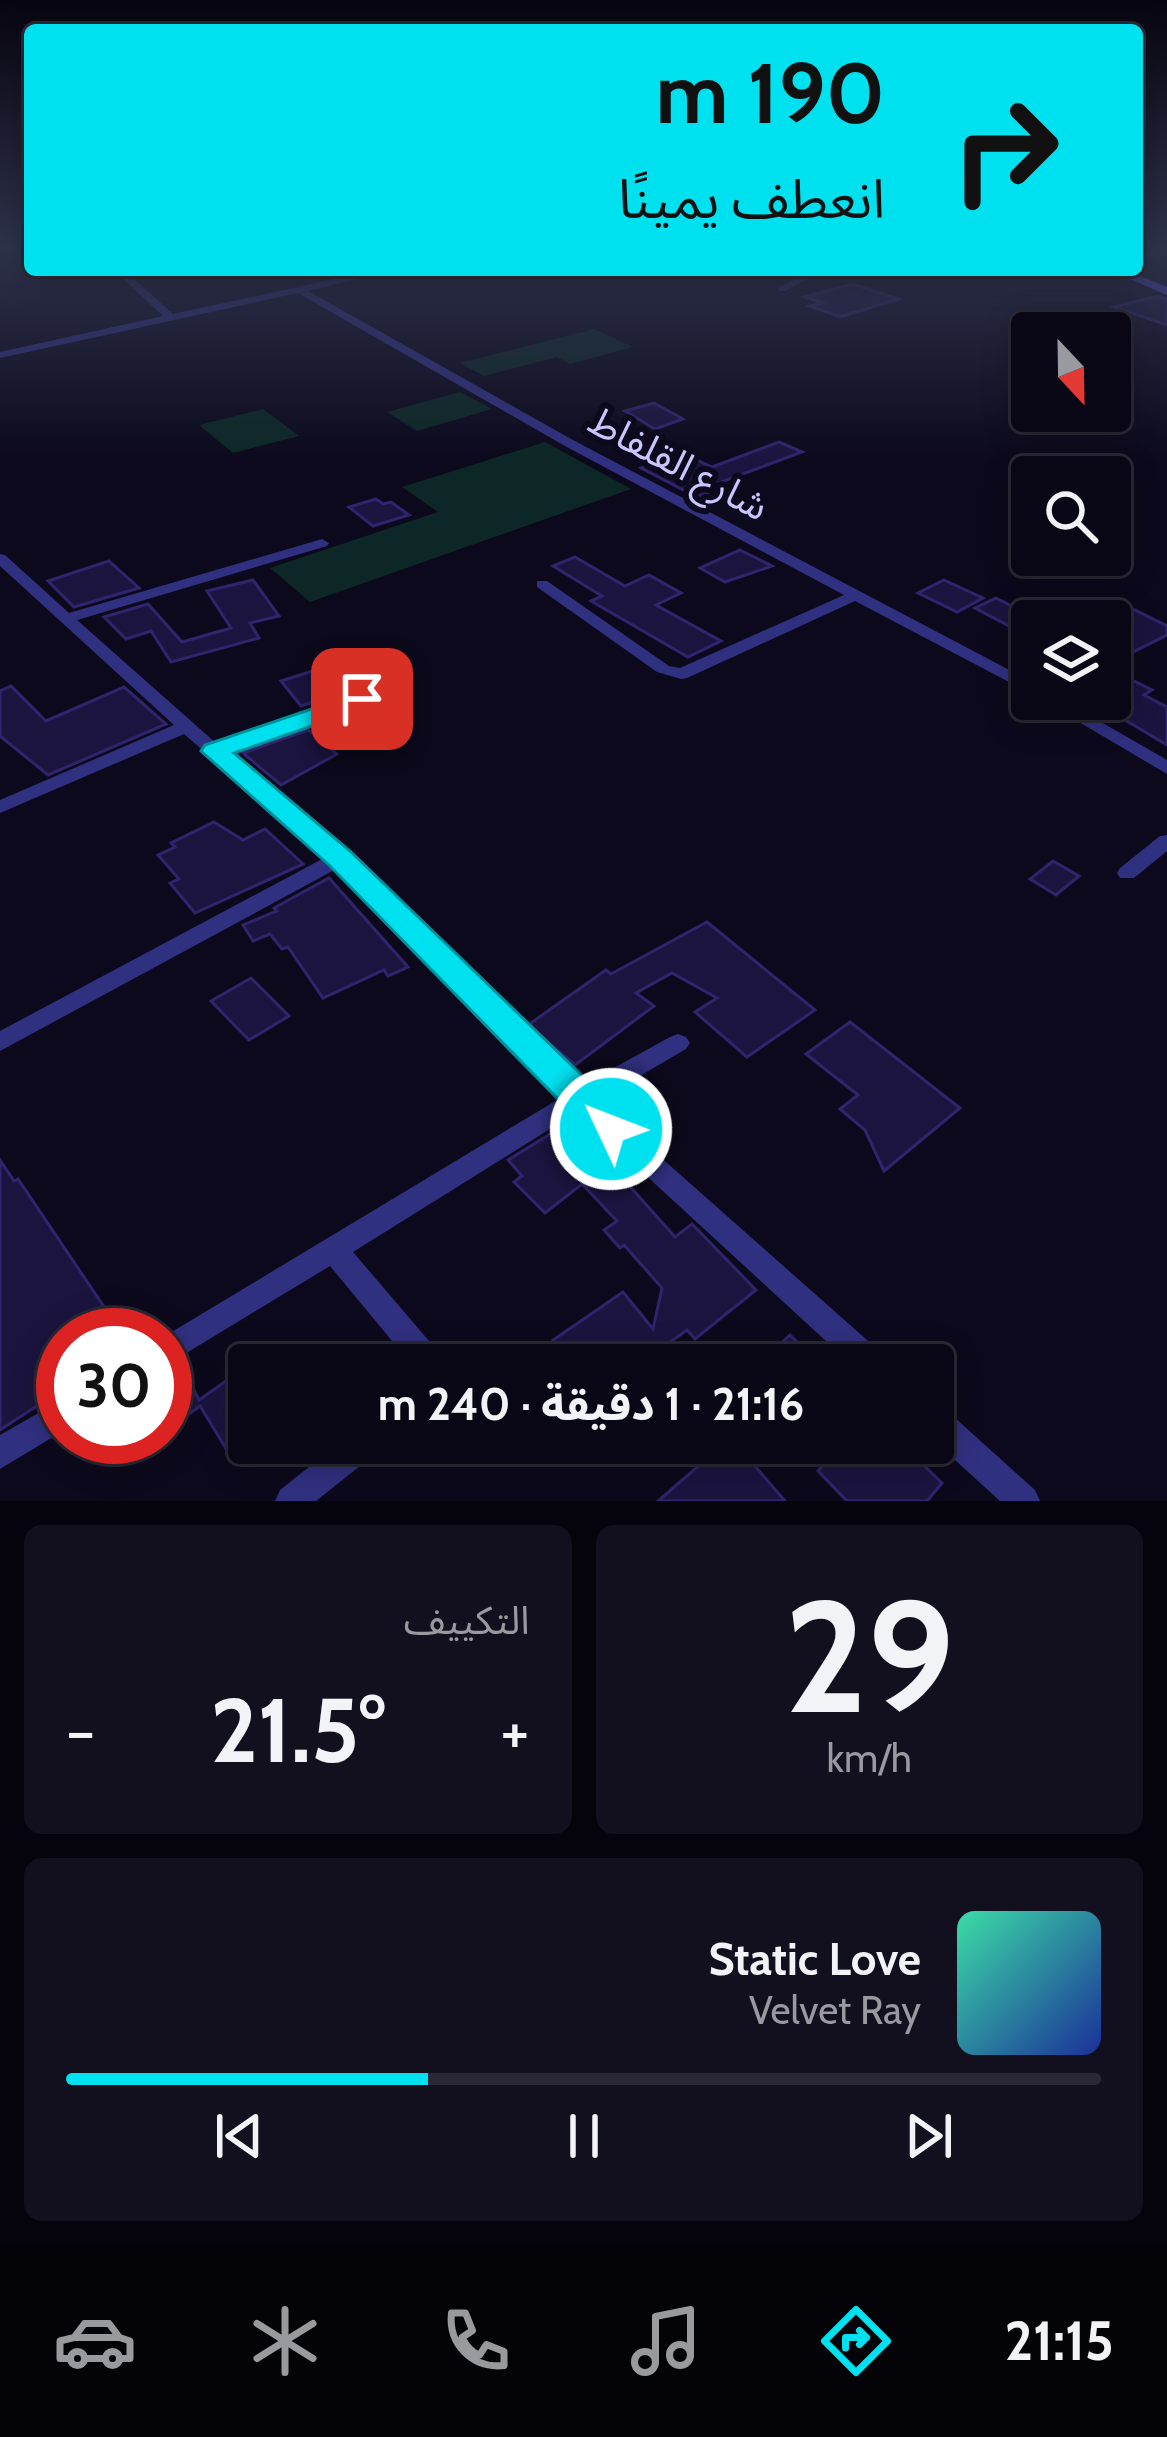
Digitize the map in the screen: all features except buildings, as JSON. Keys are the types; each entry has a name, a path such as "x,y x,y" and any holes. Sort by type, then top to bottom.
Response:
{"street":[{"path":"0,356 157,321"},
{"name":"شارع القلفاط","path":"354,321 569,443 1011,678"},
{"path":"65,619 322,543"},
{"path":"0,558 185,727 340,858 579,1099 851,1344"},
{"path":"542,584 671,674 681,674 856,595"},
{"path":"214,751 362,699"},
{"path":"1085,720 1167,768"},
{"path":"0,807 185,727"},
{"path":"1127,873 1167,841"},
{"path":"0,1042 340,858"},
{"path":"192,1335 678,1043"},
{"path":"333,1249 413,1344"},
{"path":"0,1453 36,1431"},
{"path":"954,1438 1024,1501"},
{"path":"291,1501 338,1464"}],"green space":[{"path":"594,329 633,347 570,364 557,357 484,376 460,363"},
{"path":"460,392 492,409 417,431 387,412"},
{"path":"263,409 299,436 233,453 199,425"},
{"path":"545,442 631,489 310,602 270,568 438,512 402,487"}],"route":[{"path":"362,699 214,751 340,858 611,1129"}]}
